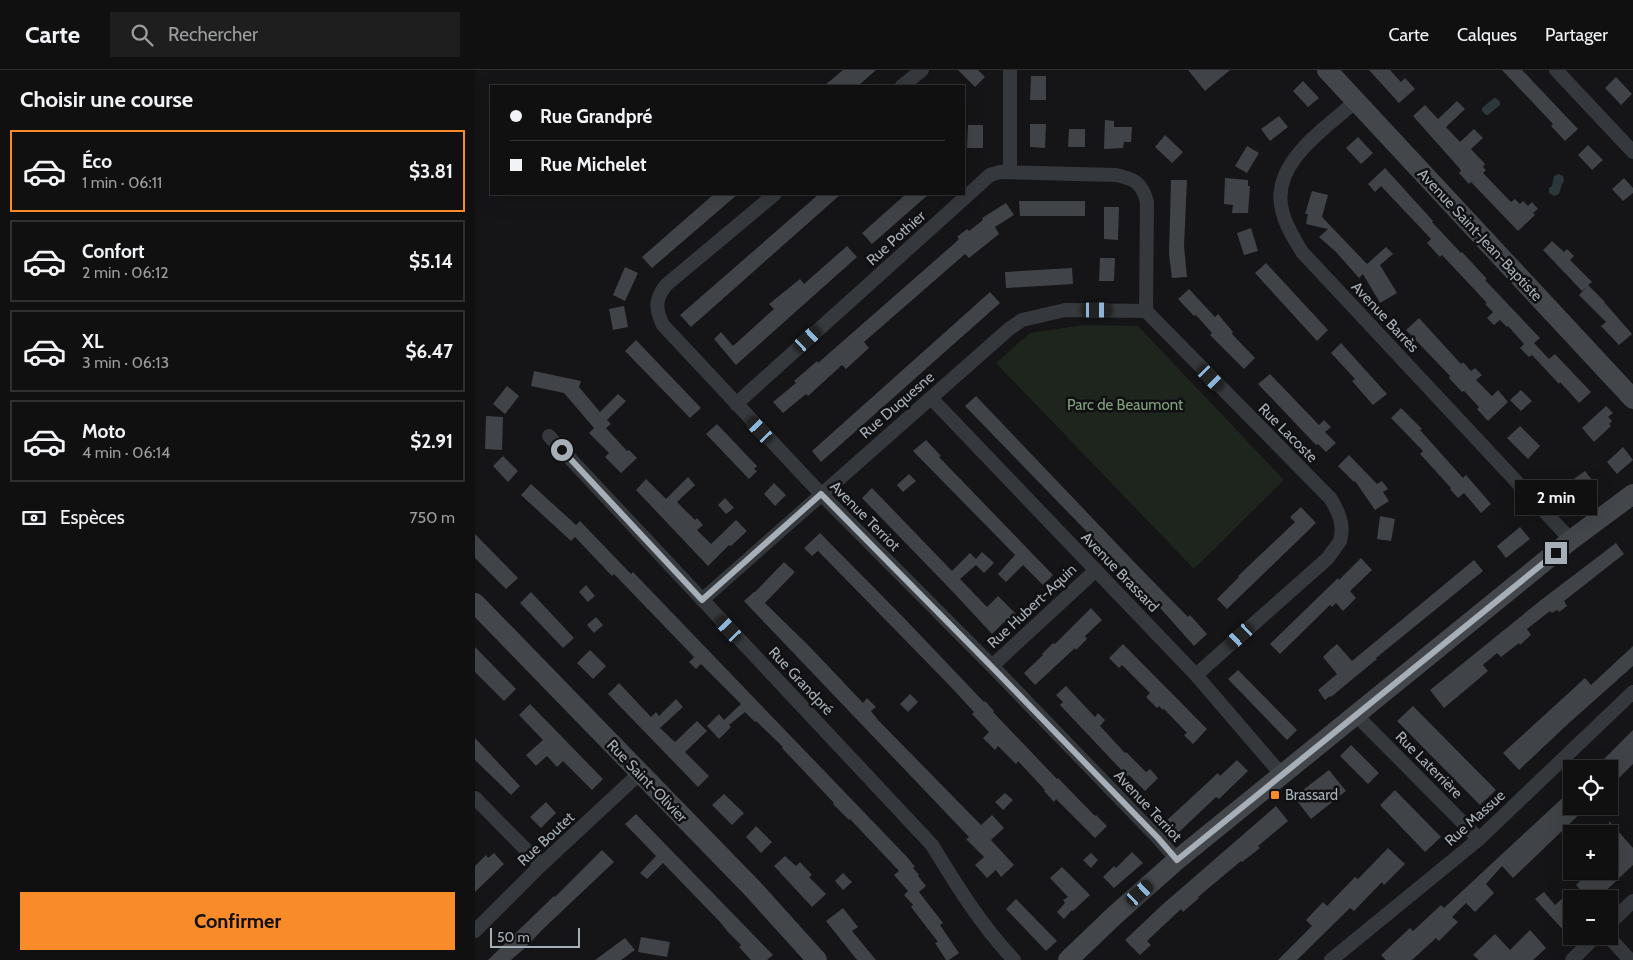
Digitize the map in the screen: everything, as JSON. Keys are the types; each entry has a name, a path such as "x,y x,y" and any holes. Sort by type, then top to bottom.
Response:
{"street":[{"path":"903,85 922,70"},
{"path":"1009,70 1010,172"},
{"name":"Avenue Saint-Jean-Baptiste","path":"1327,70 1633,399"},
{"path":"1556,70 1633,152"},
{"name":"Avenue Barrès","path":"1356,101 1303,148 1287,167 1280,187 1281,209 1289,230 1302,252 1571,540"},
{"name":"Rue Pothier","path":"736,404 990,175 1000,172 1116,175 1137,182 1144,191 1147,202 1146,311"},
{"name":"Avenue Terriot","path":"774,195 666,285 659,294 657,304 658,315 663,324 821,494 991,666 1158,838 1177,860"},
{"name":"Rue Duquesne","path":"702,600 1009,329 1022,320 1065,310 1146,311"},
{"name":"Rue Lacoste","path":"1146,311 1330,498 1340,517 1339,541 1328,558 1196,675"},
{"name":"Avenue Brassard","path":"931,398 1196,675 1281,774"},
{"name":"Rue Grandpré","path":"549,436 932,845 975,913 993,938 1014,960"},
{"path":"1068,960 1177,860 1281,774 1571,540 1633,494"},
{"name":"Rue Hubert-Aquin","path":"991,666 1095,570"},
{"name":"Rue Saint-Olivier","path":"475,603 753,889 817,960"},
{"name":"Rue Massue","path":"1331,960 1479,839 1633,692"},
{"name":"Rue Laterrière","path":"1356,715 1479,839"},
{"name":"Rue Boutet","path":"475,931 541,865 641,774"},
{"path":"475,798 541,865"},
{"path":"1618,915 1633,901"},
{"path":"1572,960 1587,945"},
{"path":"1616,945 1630,960"}],"green space":[{"name":"Parc de Beaumont","path":"1083,325 1138,326 1284,480 1194,569 996,363 1030,333"}],"shaded area":[{"path":"1494,98 1500,102 1500,105 1486,115 1482,108"},
{"path":"1559,174 1563,176 1564,181 1559,194 1554,196 1549,193 1549,188 1552,186 1554,176"}],"building":[{"path":"843,70 876,70 859,85 825,85"},
{"path":"958,70 978,70 985,77 975,87"},
{"path":"1188,70 1230,70 1205,91"},
{"path":"1369,70 1390,70 1401,82 1405,78 1415,89 1399,103"},
{"path":"1502,70 1522,70 1578,129 1565,141 1551,126 1553,124"},
{"path":"1031,76 1046,76 1046,100 1030,100"},
{"path":"1616,77 1632,94 1621,105 1605,88"},
{"path":"1303,81 1319,98 1308,107 1293,91"},
{"path":"1457,101 1465,109 1446,127 1460,142 1474,129 1483,138 1471,149 1485,164 1483,167 1486,170 1483,173 1511,202 1515,199 1520,204 1523,201 1528,206 1532,202 1538,209 1533,213 1535,215 1518,231 1471,182 1469,184 1459,173 1460,169 1413,116 1425,105 1438,119"},
{"path":"1279,116 1288,127 1270,141 1261,129"},
{"path":"1105,120 1114,121 1114,127 1132,127 1131,142 1124,142 1123,148 1104,149"},
{"path":"1030,124 1046,124 1045,148 1030,147"},
{"path":"968,125 983,125 983,148 967,148"},
{"path":"1069,129 1085,129 1085,147 1068,147"},
{"path":"1165,135 1183,152 1172,163 1155,147"},
{"path":"1358,137 1373,153 1361,164 1346,148"},
{"path":"1588,145 1603,160 1592,170 1578,155"},
{"path":"1247,146 1259,153 1247,173 1235,166"},
{"path":"1385,168 1432,222 1462,252 1487,279 1485,280 1540,338 1534,343 1549,359 1555,354 1591,392 1579,403 1532,355 1529,357 1520,348 1524,344 1508,326 1500,320 1494,325 1487,318 1493,312 1485,304 1487,303 1442,255 1440,257 1427,243 1431,239 1381,186 1375,192 1368,184"},
{"path":"1225,178 1248,180 1248,186 1250,186 1248,213 1232,213 1233,205 1224,204"},
{"path":"1624,178 1633,188 1633,193 1623,201 1612,189"},
{"path":"1171,180 1187,180 1184,246 1187,277 1172,278 1169,254"},
{"path":"1312,191 1328,195 1322,217 1367,264 1386,247 1393,254 1380,265 1397,293 1380,303 1363,274 1359,278 1336,252 1319,237 1328,229 1306,224 1308,214 1305,214"},
{"path":"713,195 737,195 652,268 642,257"},
{"path":"818,195 840,195 691,327 680,315"},
{"path":"905,195 928,195 872,244 862,233"},
{"path":"1019,201 1085,201 1085,216 1020,216"},
{"path":"1006,203 1014,215 995,227 999,234 969,258 965,254 864,342 869,348 846,369 842,365 808,396 806,394 783,413 773,402 796,383 794,381 817,361 818,363 956,242 959,239 957,237 967,229 969,231 983,220 982,218"},
{"path":"1104,207 1119,207 1118,240 1104,239"},
{"path":"1251,228 1258,251 1244,255 1237,233"},
{"path":"1552,241 1564,252 1567,249 1574,256 1570,260 1592,282 1588,285 1632,334 1619,345 1601,326 1606,322 1579,295 1587,287 1582,291 1543,250"},
{"path":"847,246 857,257 736,365 714,339 721,332 733,346 774,309 769,304 800,279 804,284"},
{"path":"1100,258 1115,258 1114,281 1099,281"},
{"path":"1266,263 1328,330 1317,341 1255,273"},
{"path":"625,267 638,273 625,301 613,295"},
{"path":"1072,268 1073,284 1006,288 1005,272"},
{"path":"1189,289 1215,317 1218,314 1233,332 1232,334 1255,358 1244,369 1210,335 1212,333 1196,315 1194,316 1178,299"},
{"path":"990,292 1000,303 821,462 812,451"},
{"path":"624,306 628,327 613,330 609,309"},
{"path":"1419,318 1461,364 1463,362 1471,371 1475,368 1482,375 1476,380 1492,396 1498,390 1508,402 1488,421 1477,409 1479,407 1464,391 1462,392 1449,378 1450,376 1406,330"},
{"path":"636,340 701,408 690,418 625,351"},
{"path":"1341,343 1387,394 1373,405 1352,381 1355,379 1331,353"},
{"path":"534,371 581,381 579,387 600,412 618,394 626,401 607,420 611,424 606,428 627,451 629,450 637,458 621,473 605,457 609,453 589,433 594,428 564,393 531,386"},
{"path":"1270,374 1319,425 1324,420 1331,427 1325,432 1336,443 1326,452 1318,444 1316,445 1258,384"},
{"path":"507,386 519,396 505,414 493,404"},
{"path":"1521,390 1532,401 1521,411 1510,400"},
{"path":"976,396 1138,566 1188,617 1190,615 1207,634 1194,646 1153,600 965,406"},
{"path":"1606,406 1613,413 1608,417 1612,421 1609,424 1611,426 1594,442 1582,428"},
{"path":"1401,408 1422,429 1420,430 1463,478 1466,475 1491,504 1481,513 1464,493 1458,498 1420,454 1423,451 1391,418"},
{"path":"486,416 503,417 502,450 485,449"},
{"path":"717,424 757,466 754,469 757,471 749,479 706,434"},
{"path":"1520,426 1540,446 1528,459 1507,438"},
{"path":"926,440 941,456 939,457 1053,575 1043,585 1023,565 1006,582 998,574 1015,555 913,451"},
{"path":"1623,447 1633,460 1617,474 1607,462"},
{"path":"1349,455 1377,484 1382,481 1388,489 1383,492 1389,501 1375,510 1355,481 1338,466"},
{"path":"503,456 518,471 508,482 493,466"},
{"path":"1585,471 1593,481 1579,492 1571,481"},
{"path":"909,474 916,481 903,492 897,485"},
{"path":"688,477 695,485 677,502 695,520 697,518 703,525 697,530 711,544 736,520 747,531 731,546 729,545 708,566 636,490 646,479 666,499"},
{"path":"774,483 786,495 775,506 764,494"},
{"path":"531,484 576,525 580,521 631,574 633,572 908,858 926,886 919,892 943,923 940,925 959,953 946,960 935,943 938,942 904,895 908,891 894,875 899,871 850,819 833,804 783,747 756,721 745,712 729,725 731,727 719,739 707,726 719,714 724,720 741,704 701,664 696,669 689,662 694,657 614,574 612,576 575,537 571,541 521,495"},
{"path":"872,488 952,571 970,553 976,559 982,552 990,559 994,563 984,573 976,565 960,579 987,607 998,596 1016,614 1006,623 1004,622 992,634 862,498"},
{"path":"725,498 734,508 726,514 718,505"},
{"path":"1301,507 1316,523 1227,609 1217,599 1238,576 1295,522 1290,517"},
{"path":"1380,516 1395,519 1391,541 1377,539"},
{"path":"1520,527 1530,539 1506,558 1497,546"},
{"path":"820,533 985,701 993,712 1057,779 1107,826 1095,838 1056,799 1054,802 1018,761 1016,764 998,746 995,750 983,738 989,732 950,686 818,551 812,556 804,548"},
{"path":"475,534 518,578 506,589 475,558"},
{"path":"1616,543 1624,554 1564,601 1567,606 1559,612 1557,610 1552,613 1550,611 1527,629 1531,635 1520,645 1519,643 1501,657 1497,653 1483,665 1488,671 1444,708 1430,690 1541,600"},
{"path":"1361,558 1372,570 1350,591 1356,598 1343,611 1336,603 1332,607 1330,605 1280,654 1270,644"},
{"path":"1474,560 1483,571 1325,700 1318,690 1337,674 1323,657 1330,650 1337,644 1352,661"},
{"path":"784,562 795,572 765,603 863,703 867,698 876,707 871,711 878,720 981,825 992,815 1004,828 991,840 1014,865 1001,877 996,870 987,878 975,865 984,857 966,839 969,837 744,601"},
{"path":"586,585 595,596 588,602 579,592"},
{"path":"531,592 574,638 563,648 520,603"},
{"path":"1091,608 1102,620 1085,636 1087,639 1076,650 1075,648 1035,685 1024,673"},
{"path":"596,617 603,625 594,633 587,625"},
{"path":"1123,644 1207,729 1193,744 1184,735 1187,733 1164,709 1159,706 1157,708 1146,697 1150,693 1122,665 1119,668 1109,658"},
{"path":"1633,646 1633,666 1519,770 1503,753 1585,678 1591,685"},
{"path":"475,647 516,689 504,701 475,672"},
{"path":"590,650 606,666 593,679 577,663"},
{"path":"1238,670 1297,730 1287,740 1228,679"},
{"path":"619,683 651,717 656,712 659,716 676,699 683,707 660,728 675,742 697,721 707,731 685,752 709,776 698,787 608,694"},
{"path":"1066,686 1095,717 1098,713 1105,720 1100,726 1125,753 1146,772 1150,769 1158,778 1145,791 1129,775 1127,776 1060,705 1063,702 1056,695"},
{"path":"910,694 918,702 908,712 900,704"},
{"path":"530,704 603,779 592,790 563,761 557,767 547,756 536,766 526,755 543,740 519,715"},
{"path":"1413,706 1496,790 1480,805 1397,721"},
{"path":"1633,730 1633,764 1618,779 1618,760 1603,760"},
{"path":"475,738 520,786 511,795 475,760"},
{"path":"1351,745 1379,773 1368,784 1340,756"},
{"path":"1237,760 1248,771 1219,799 1216,797 1178,833 1166,821 1218,773 1220,776"},
{"path":"1329,770 1346,791 1311,819 1294,797"},
{"path":"1395,790 1441,837 1425,852 1380,805"},
{"path":"1005,793 1013,800 1003,810 995,802"},
{"path":"724,794 744,813 732,825 712,805"},
{"path":"1563,797 1563,815 1579,815 1568,825 1563,825 1563,830 1513,878 1502,866 1486,884 1494,893 1475,912 1466,903 1452,917 1458,922 1439,941 1436,938 1412,960 1386,960 1381,955 1410,928 1413,931 1441,905 1444,908"},
{"path":"546,802 556,813 541,828 530,817"},
{"path":"1276,806 1288,821 1258,846 1260,848 1241,861 1183,912 1181,909 1147,941 1151,945 1140,955 1125,940 1162,905"},
{"path":"636,814 773,955 767,960 751,960 739,947 741,945 663,863 647,879 640,873 656,856 625,824"},
{"path":"756,826 772,842 761,853 746,837"},
{"path":"1618,831 1633,848 1633,865 1618,879"},
{"path":"1388,848 1405,864 1384,885 1382,882 1354,911 1350,908 1297,960 1278,960 1312,926 1306,920 1323,902 1327,906 1355,877 1358,879"},
{"path":"602,850 614,862 526,947 511,960 488,960 555,897"},
{"path":"1132,852 1143,863 1114,888 1103,877 1114,866 1116,868"},
{"path":"494,853 504,864 475,892 475,866 486,855 488,858"},
{"path":"1091,853 1098,860 1091,868 1083,860"},
{"path":"785,856 796,866 800,862 812,875 809,877 826,894 812,907 774,866"},
{"path":"1062,867 1090,895 1064,919 1057,912 1065,903 1063,900 1068,897 1050,878"},
{"path":"843,873 852,882 843,890 835,881"},
{"path":"1581,880 1617,880 1607,890 1581,890 1576,885"},
{"path":"1544,892 1555,905 1563,898 1563,930 1535,899"},
{"path":"1016,899 1057,941 1046,951 1006,909"},
{"path":"843,908 858,927 852,931 876,960 857,960 826,921"},
{"path":"1530,930 1546,948 1533,960 1479,960 1473,955 1495,934 1510,950"},
{"path":"641,937 670,942 667,957 638,952"},
{"path":"625,938 635,950 621,960 595,960"}],"place":[{"name":"Brassard","path":"1275,795"}],"route":[{"path":"562,450 702,600 821,494 991,666 1158,838 1177,860 1556,553"}]}
